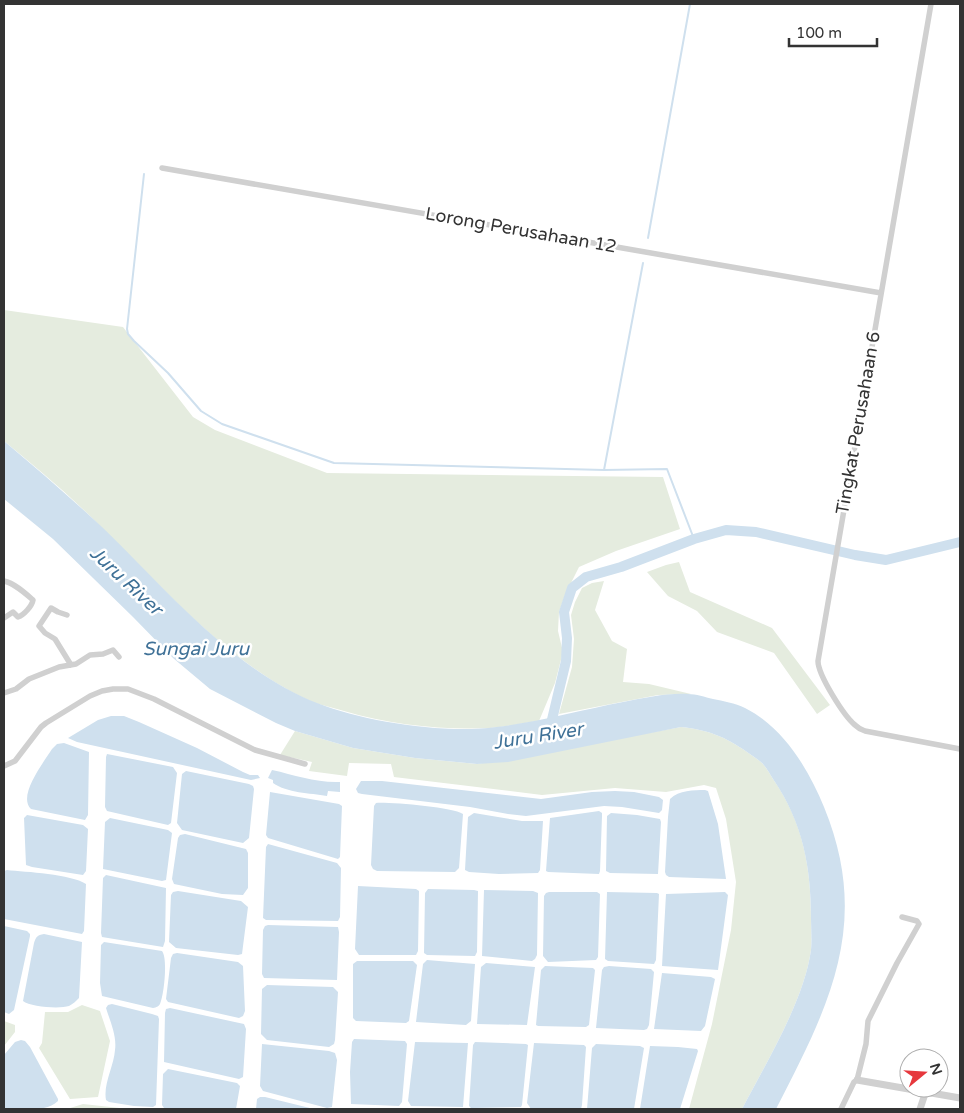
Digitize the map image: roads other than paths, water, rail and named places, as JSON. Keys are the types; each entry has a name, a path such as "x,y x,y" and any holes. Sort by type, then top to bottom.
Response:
{"street":[{"name":"Tingkat Perusahaan 6","path":"931,4 818,665 825,682 850,720 859,728 865,731 960,749"},
{"name":"Lorong Perusahaan 12","path":"162,168 881,293"},
{"path":"4,581 8,581 18,588 33,600 33,603 22,616 18,617 13,612 4,618"},
{"path":"67,615 51,608 39,626 45,633 55,639 71,665"},
{"path":"4,694 16,689 29,679 59,667 76,664 90,655 103,654 113,650 119,657"},
{"path":"4,766 15,761 46,722 90,696 113,689 128,689 136,692 255,750 305,764"},
{"path":"841,1109 854,1082 857,1080 866,1044 868,1022 897,963 919,924 917,921 902,917"},
{"path":"857,1080 899,1087"}],"water":[{"name":"Sungai Juru","path":"4,441 102,527 175,601 229,649 286,689 317,703 358,716 405,725 476,729 528,722 656,696 691,694 741,706 759,716 771,726 793,750 818,792 838,849 844,889 844,927 838,963 827,999 813,1035 776,1109 742,1109 773,1052 801,990 811,950 811,900 807,863 792,812 768,771 760,762 739,746 723,738 708,732 681,727 508,762 477,764 415,758 353,748 295,731 276,723 210,689 173,658 53,539 4,499"},
{"path":"111,716 124,716 139,722 197,748 243,772 250,775 258,775 260,778 251,780 77,742 68,738 98,720"},
{"path":"64,743 89,752 88,815 85,820 31,809 28,803 29,788 38,770 52,749 57,744"},
{"path":"107,754 173,767 177,773 171,823 168,825 107,811 105,807"},
{"path":"272,770 314,780 340,782 340,792 328,791 327,796 285,789 268,778"},
{"path":"186,771 253,786 249,838 243,843 182,830 177,823 182,774"},
{"path":"361,781 382,781 541,799 615,791 634,792 659,797 663,800 662,810 659,813 604,806 526,816 362,794 358,793 356,789"},
{"path":"708,791 718,824 726,879 669,877 665,872 670,799 682,792"},
{"path":"270,792 342,806 340,857 338,859 268,838 266,835"},
{"path":"376,803 434,807 457,811 463,814 459,868 455,872 377,871 373,869 371,865 374,806"},
{"path":"599,811 602,813 602,816 599,874 546,871 550,818"},
{"path":"474,813 522,821 543,821 540,870 538,873 499,874 469,872 465,870 468,817"},
{"path":"611,813 660,819 658,874 610,873 606,871 607,816"},
{"path":"27,815 83,825 88,829 86,871 83,875 26,865 24,818"},
{"path":"110,818 168,830 172,833 166,880 162,881 103,869 105,822"},
{"path":"185,834 246,849 248,853 248,888 243,895 222,894 174,884 172,879 178,838 180,835"},
{"path":"268,844 337,863 341,868 340,917 338,921 266,920 263,918 266,847"},
{"path":"4,871 59,876 86,884 84,931 82,934 4,919"},
{"path":"106,875 166,888 165,941 163,947 102,937 103,878"},
{"path":"358,886 416,889 419,891 418,951 416,955 359,955 355,949"},
{"path":"428,889 478,891 477,952 475,956 427,955 424,953 425,893"},
{"path":"484,890 533,891 538,893 537,955 535,959 532,961 482,956"},
{"path":"178,891 241,901 248,907 242,954 176,948 169,942 171,895 173,892"},
{"path":"549,892 597,892 600,894 598,957 596,960 548,962 543,956 544,896"},
{"path":"607,892 659,894 656,960 654,964 608,961 605,959"},
{"path":"725,892 728,895 718,970 662,966 666,894"},
{"path":"268,925 338,927 337,980 264,978 262,974 263,930"},
{"path":"4,926 27,931 30,934 14,1010 9,1014 4,1012"},
{"path":"44,934 82,942 79,998 69,1006 45,1007 23,1001 35,939"},
{"path":"104,942 162,951 165,961 165,977 158,1006 153,1008 102,996 100,983 101,945"},
{"path":"173,954 238,962 243,966 245,1011 243,1016 239,1018 168,1002 166,999 171,958"},
{"path":"427,960 475,964 471,1021 466,1025 416,1022 423,964"},
{"path":"357,961 413,961 417,965 409,1021 406,1023 356,1021 353,1018 353,964"},
{"path":"486,963 535,967 527,1025 477,1024 481,967"},
{"path":"545,966 593,968 595,970 589,1025 586,1027 536,1025 541,970"},
{"path":"604,967 651,969 654,972 647,1029 596,1028 602,970"},
{"path":"662,973 711,977 715,979 705,1026 701,1031 654,1029"},
{"path":"267,985 333,987 338,992 334,1044 329,1047 267,1040 261,1034 262,989"},
{"path":"112,1004 158,1016 156,1105 153,1107 134,1106 106,1100 105,1094 114,1056 115,1039 106,1008"},
{"path":"170,1008 244,1024 246,1029 243,1077 239,1079 164,1062 165,1013 166,1009"},
{"path":"354,1039 405,1041 407,1044 402,1102 399,1106 351,1104 350,1072 352,1042"},
{"path":"25,1041 30,1047 58,1099 53,1105 32,1110 4,1109 4,1055 15,1042"},
{"path":"415,1042 468,1043 463,1107 411,1106 408,1101"},
{"path":"475,1042 528,1045 521,1107 471,1108 469,1106 473,1045"},
{"path":"534,1043 584,1045 586,1047 581,1109 531,1109 527,1103"},
{"path":"262,1044 335,1053 337,1060 332,1107 327,1108 263,1091 260,1086"},
{"path":"596,1044 640,1046 644,1048 634,1109 587,1109 592,1048"},
{"path":"650,1046 678,1047 697,1049 698,1051 680,1109 640,1109"},
{"path":"168,1069 237,1083 240,1086 236,1109 164,1108 162,1105 163,1074"},
{"path":"260,1097 314,1109 256,1109 257,1099"}],"waterway":[{"path":"648,238 690,4"},
{"path":"144,174 128,334 168,373 201,411 222,424 334,463 604,470 667,469 694,539"},
{"path":"604,470 643,263"},
{"name":"Juru River","path":"550,728 566,661 567,638 564,612 572,588 586,577 621,567 694,539 726,530 756,532 855,555 886,560 960,542"}]}
